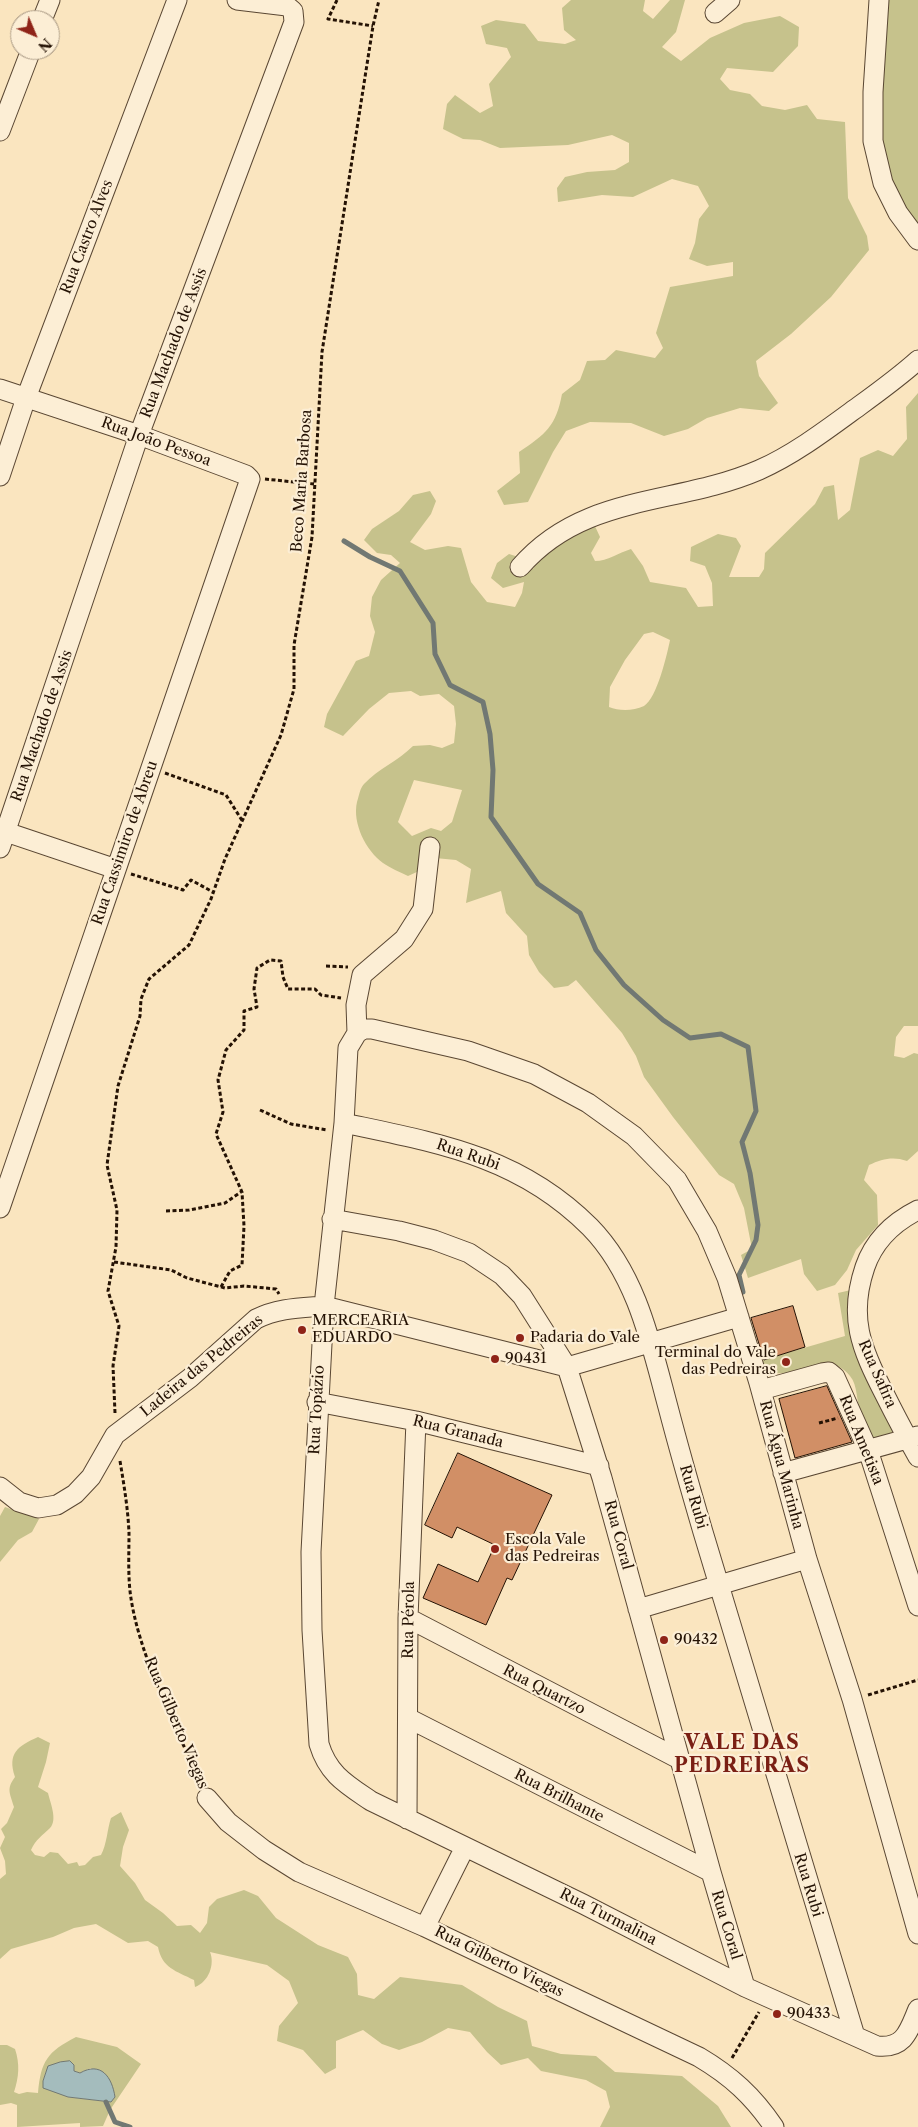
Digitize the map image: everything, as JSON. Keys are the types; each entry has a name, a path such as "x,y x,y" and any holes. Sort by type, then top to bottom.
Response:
{"street":[{"name":"Rua Castro Alves","path":"0,476 26,398 177,0"},
{"name":"Rua Machado de Assis","path":"2,837 140,435 294,22 293,11 286,6 237,0"},
{"path":"715,13 730,0"},
{"path":"878,0 873,92 873,141 884,183 898,213 918,240"},
{"path":"0,131 27,60"},
{"path":"520,567 535,549 554,535 587,518 629,504 711,486 760,470 830,427 903,374 918,360"},
{"name":"Rua João Pessoa","path":"0,389 140,435 246,475 249,478"},
{"name":"Rua Cassimiro de Abreu","path":"0,1208 249,478"},
{"path":"2,837 116,869"},
{"path":"357,1033 356,1001 362,975 404,939 424,909 430,847"},
{"name":"Rua Água Marinha","path":"357,1033 364,1029 372,1029 416,1038 468,1051 534,1074 588,1103 634,1136 677,1180 707,1231 727,1278 761,1390 807,1559 852,1699 918,1934"},
{"name":"Rua Topázio","path":"323,1760 318,1744 310,1552 317,1402 332,1219 343,1128 348,1048 357,1033"},
{"name":"Rua Rubi","path":"343,1128 443,1144 485,1158 520,1174 553,1196 590,1228 621,1268 651,1342 689,1486 773,1771 855,2036"},
{"name":"Rua Safira","path":"918,1210 906,1216 886,1232 874,1246 861,1279 856,1315 862,1349 913,1438 918,1457"},
{"name":"Rua Coral","path":"332,1219 399,1231 434,1240 468,1253 502,1275 522,1296 567,1367 598,1466 744,1987"},
{"name":"Ladeira das Pedreiras","path":"115,1435 190,1378 256,1319 268,1313 286,1308 324,1306 567,1367"},
{"path":"567,1367 739,1317"},
{"name":"Rua Ametista","path":"761,1390 822,1373 831,1374 835,1377 868,1450 918,1606"},
{"name":"Rua Granada","path":"317,1402 416,1421 598,1466"},
{"name":"Rua Pérola","path":"407,1819 408,1618 416,1421"},
{"path":"0,1487 19,1502 38,1508 57,1505 75,1494 91,1477 115,1435"},
{"path":"783,1473 913,1438"},
{"path":"638,1610 807,1559"},
{"name":"Rua Quartzo","path":"408,1618 681,1760"},
{"name":"Rua Brilhante","path":"408,1718 711,1872"},
{"name":"Rua Turmalina","path":"323,1760 351,1788 371,1801 583,1904 744,1987 877,2046 887,2047 896,2045 903,2039 918,2009"},
{"name":"Rua Gilberto Viegas","path":"207,1798 228,1822 264,1850 300,1872 425,1927 699,2057 724,2072 762,2109 774,2127"},
{"path":"425,1927 465,1847"}],"path":[{"path":"337,0 328,19 373,26"},
{"name":"Beco Maria Barbosa","path":"140,1016 141,999 149,979 188,945 213,892 224,859 243,822 281,735 294,689 294,644 312,537 322,352 373,26 379,0"},
{"path":"249,478 314,484"},
{"path":"151,767 226,795 243,822"},
{"path":"116,869 183,890 191,880 213,892"},
{"path":"221,1287 230,1271 242,1265 244,1226 242,1192 216,1134 223,1112 218,1080 226,1050 244,1030 244,1011 257,1007 254,989 257,968 270,960 281,961 283,977 288,989 315,989 321,995 356,1001"},
{"name":"Rua Gilberto Viegas","path":"140,1016 118,1086 107,1164 117,1210 116,1247 108,1291 119,1326 113,1366 115,1435 125,1489 130,1591 140,1636 164,1698 207,1798"},
{"path":"260,1110 291,1124 343,1128"},
{"path":"166,1211 189,1210 225,1203 242,1192"},
{"path":"114,1262 172,1270 187,1278 225,1288 244,1286 276,1289 286,1308"},
{"path":"852,1699 918,1680"},
{"path":"724,2072 768,1998"}],"shaded area":[{"path":"571,0 645,0 643,11 653,19 670,0 685,0 676,32 662,47 681,61 710,38 744,23 780,16 799,27 798,46 773,72 727,68 720,79 730,90 750,94 762,106 785,110 807,105 817,119 845,122 848,198 867,236 869,250 831,297 791,334 756,361 759,376 778,403 769,411 740,408 707,418 688,429 664,436 631,423 590,422 566,431 553,452 528,502 504,505 497,491 520,473 519,452 543,434 553,422 562,394 580,380 587,361 605,360 616,350 655,358 663,348 656,333 670,287 733,276 733,262 707,266 689,259 695,243 699,219 709,206 698,186 672,179 633,197 602,195 558,202 557,188 565,177 587,172 615,170 629,162 629,143 612,135 568,145 500,148 480,140 463,139 443,129 447,104 455,95 480,113 493,106 489,84 511,57 507,48 486,44 481,26 496,20 525,24 538,41 565,44 576,40 564,30 562,8"},
{"path":"885,0 918,0 918,230 893,187 881,141 878,94"},
{"path":"918,393 918,1026 904,1026 896,1037 894,1056 904,1058 914,1053 918,1054 918,1151 907,1161 888,1159 869,1165 864,1180 877,1195 878,1225 856,1250 847,1270 835,1285 817,1291 804,1274 801,1259 748,1278 741,1255 752,1249 744,1208 734,1184 719,1175 673,1117 644,1077 636,1056 622,1033 576,980 568,986 554,988 539,972 529,955 527,936 506,913 501,891 466,903 471,869 456,860 435,858 419,871 408,876 383,863 366,844 359,827 356,810 363,786 375,774 413,746 430,745 442,748 454,743 456,724 454,706 439,694 420,696 411,691 389,693 369,709 343,736 324,727 327,714 356,661 369,656 375,632 370,616 372,597 381,580 400,563 391,555 377,553 364,540 372,529 399,511 413,495 430,491 436,501 431,514 410,542 425,550 448,546 461,548 471,582 487,602 515,607 522,593 524,582 503,588 491,578 497,563 509,554 525,559 533,569 549,534 558,522 570,533 594,524 600,537 591,553 595,561 609,558 631,549 643,566 650,582 686,588 698,607 713,606 712,583 705,566 690,561 691,547 718,534 736,538 741,546 729,577 759,577 764,569 765,553 815,504 824,487 834,485 838,520 850,510 860,458 878,450 893,456 907,439 906,407","holes":["653,632 670,640 661,676 649,701 644,706 635,709 626,710 609,707 610,687 625,660 644,634","414,780 462,790 452,822 441,831 431,828 412,836 398,822"]},
{"path":"851,1290 850,1325 854,1350 885,1406 894,1428 891,1434 873,1442 859,1409 853,1380 840,1367 828,1364 779,1373 768,1370 759,1361 845,1336 838,1293"},
{"path":"5,1507 39,1519 32,1532 18,1540 0,1562 0,1516"},
{"path":"38,1737 50,1743 38,1787 48,1793 53,1811 53,1820 50,1828 33,1846 31,1850 35,1855 44,1857 50,1852 58,1853 68,1864 77,1862 79,1866 85,1865 93,1857 101,1855 105,1846 111,1818 121,1812 129,1830 123,1847 120,1866 135,1883 145,1900 177,1926 191,1925 200,1933 207,1923 209,1907 217,1899 244,1890 258,1896 276,1918 318,1945 348,1957 357,1974 358,1995 374,1999 400,1977 462,1985 498,2007 527,2021 532,2046 561,2054 596,2056 615,2072 682,2076 718,2106 731,2127 600,2127 610,2107 606,2091 586,2080 541,2071 528,2058 501,2065 470,2032 448,2028 422,2042 399,2050 382,2044 363,2030 336,2041 336,2068 325,2074 303,2050 277,2041 279,2026 298,2003 289,1981 267,1965 210,1952 212,1962 210,1972 200,1985 195,1987 194,1980 166,1964 158,1947 148,1941 128,1943 96,1924 74,1928 53,1937 11,1949 0,1959 0,1879 6,1874 5,1861 0,1848 5,1837 1,1829 7,1823 14,1807 10,1791 10,1785 15,1777 12,1762 13,1756 20,1747"},
{"path":"76,2037 117,2047 141,2064 110,2110 103,2126 80,2127 80,2123 17,2127 17,2105 11,2103 0,2105 0,2045 7,2045 15,2049 18,2070 14,2092 19,2094 27,2092 38,2093 41,2073 47,2059 66,2042","holes":["91,2068 111,2102 68,2097 43,2081 46,2072 74,2071 80,2073"]}],"water":[{"path":"70,2061 74,2065 74,2071 80,2073 87,2070 100,2070 108,2077 115,2097 111,2102 68,2097 43,2088 43,2081 48,2066"}],"building":[{"path":"793,1306 805,1347 764,1360 751,1318"},
{"path":"827,1386 852,1442 795,1458 779,1399"},
{"path":"458,1453 552,1495 512,1580 507,1578 486,1625 423,1598 438,1564 478,1582 495,1545 457,1527 452,1538 425,1525"}],"waterway":[{"path":"344,541 370,557 400,571 433,623 435,654 450,685 483,702 490,734 493,770 491,817 538,884 580,913 596,950 624,985 663,1020 690,1038 721,1034 748,1047 756,1111 742,1142 750,1173 758,1225 756,1240 739,1275 743,1292"},
{"path":"106,2102 115,2122 130,2127"}],"place":[{"name":"MERCEARIA EDUARDO","path":"302,1330"},
{"name":"Padaria do Vale","path":"520,1338"},
{"name":"90431","path":"495,1359"},
{"name":"Terminal do Vale das Pedreiras","path":"786,1362"},
{"name":"Escola Vale das Pedreiras","path":"495,1549"},
{"name":"90432","path":"664,1640"},
{"name":"90433","path":"777,2014"}],"district":[{"name":"VALE DAS PEDREIRAS","path":"742,1754"}]}
